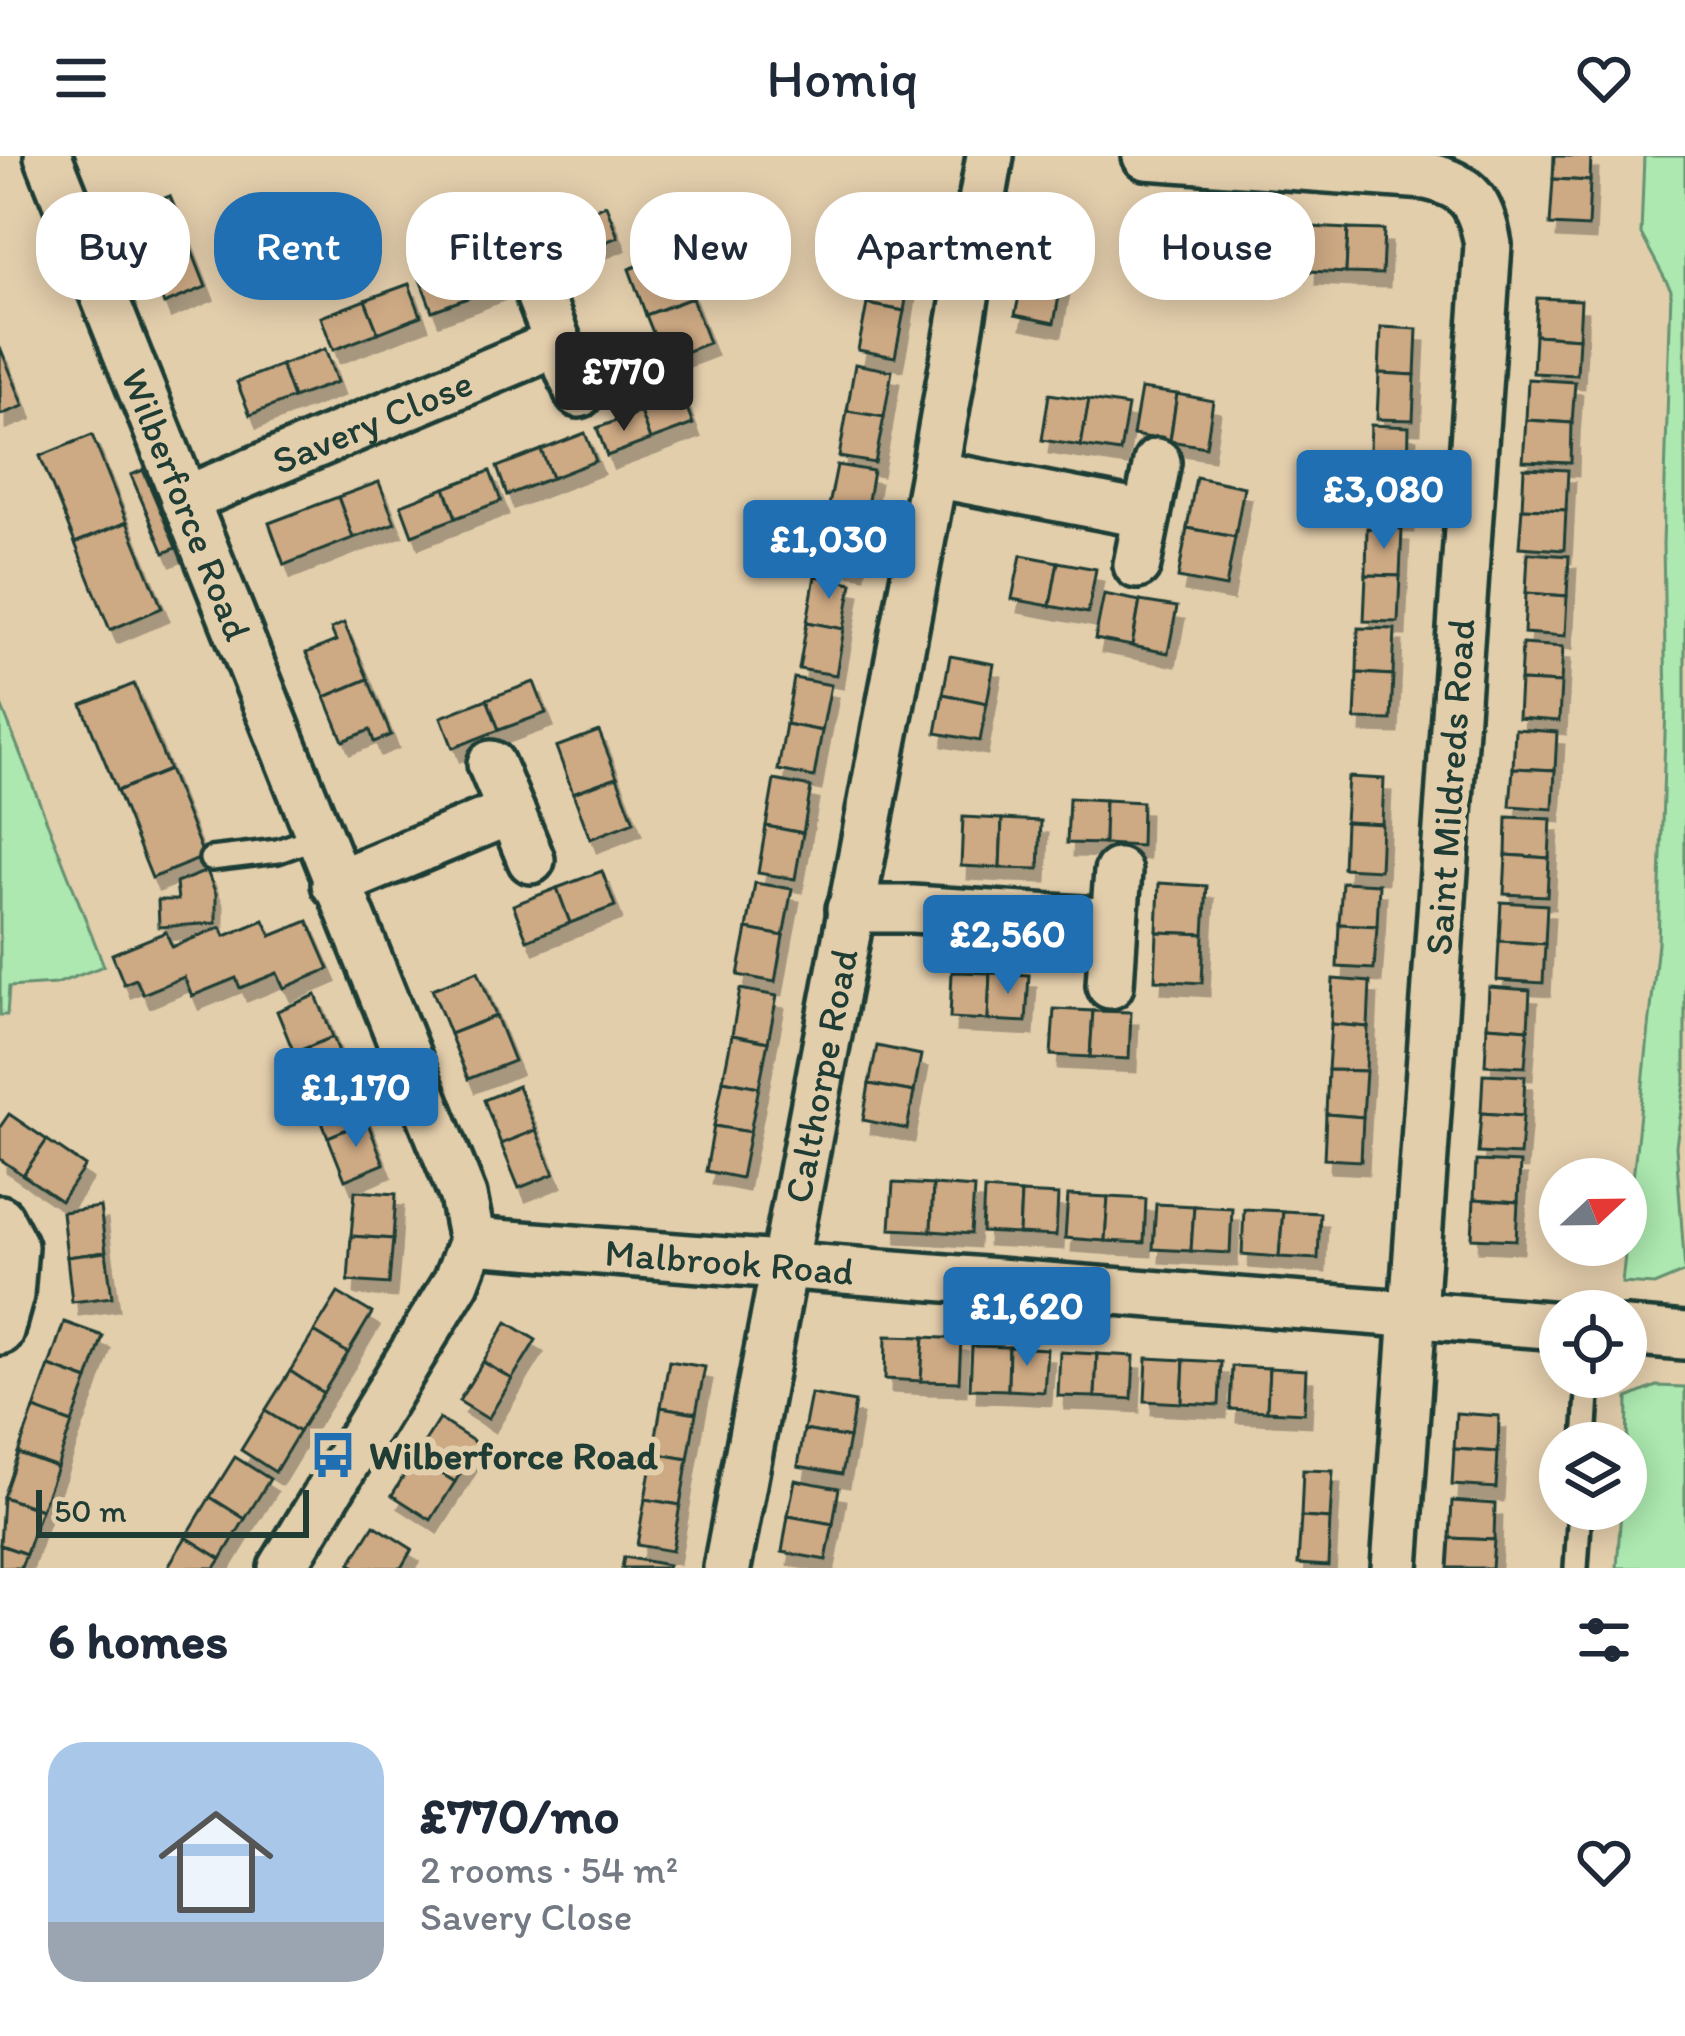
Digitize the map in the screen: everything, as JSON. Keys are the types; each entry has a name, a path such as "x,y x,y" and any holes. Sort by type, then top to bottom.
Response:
{"street":[{"name":"Wilberforce Road","path":"48,156 463,1196 472,1241"},
{"name":"Calthorpe Road","path":"727,1568 990,156"},
{"name":"Saint Mildreds Road","path":"1146,156 1426,176 1448,181 1468,194 1483,216 1488,245 1395,1568"},
{"path":"541,300 579,394"},
{"name":"Savery Close","path":"184,500 559,343"},
{"path":"1137,565 1157,462"},
{"path":"934,474 1147,515"},
{"path":"491,764 531,860"},
{"path":"335,884 511,811"},
{"path":"1109,985 1118,872"},
{"path":"850,910 912,909 1114,922"},
{"path":"0,1219 14,1246 10,1295 0,1331"},
{"path":"282,1568 456,1282 472,1241"},
{"name":"Malbrook Road","path":"472,1241 1539,1325"},
{"path":"1647,1333 1685,1336"}],"lane":[{"path":"211,859 278,851 317,837"},
{"path":"1576,1568 1579,1530"}],"green space":[{"path":"1644,156 1685,156 1685,1083 1676,1146 1685,1272 1654,1285 1622,1283 1624,1266 1647,1266 1647,1158 1635,1158 1658,943 1666,705 1663,544 1671,290 1641,234"},
{"path":"0,702 104,966 56,984 9,987 7,1015 0,1015"},
{"path":"1685,1387 1685,1568 1617,1568 1620,1530 1647,1530 1647,1422 1628,1422 1628,1398 1647,1398 1647,1390"}],"building":[{"path":"1554,156 1591,156 1590,181 1553,179"},
{"path":"1553,179 1590,181 1588,227 1550,225"},
{"path":"606,205 618,237 606,242"},
{"path":"1315,227 1348,229 1346,273 1315,271"},
{"path":"1348,229 1384,230 1382,274 1346,273"},
{"path":"190,246 206,287 190,293"},
{"path":"406,285 406,300 415,300 421,316 378,333 365,300 382,300 382,294"},
{"path":"1537,298 1581,300 1579,338 1535,335"},
{"path":"365,300 378,333 333,350 321,317"},
{"path":"428,300 462,300 432,311"},
{"path":"640,300 687,300 646,315"},
{"path":"693,300 709,343 664,360 646,315"},
{"path":"868,300 906,300 904,311 867,304"},
{"path":"1018,300 1058,300 1054,323 1015,315"},
{"path":"867,304 904,311 895,357 858,350"},
{"path":"1381,327 1417,329 1415,375 1379,373"},
{"path":"1535,335 1579,338 1577,375 1533,373"},
{"path":"0,347 24,406 0,415"},
{"path":"325,349 337,382 293,398 281,365"},
{"path":"855,364 892,371 884,417 847,411"},
{"path":"281,365 293,398 250,415 237,382"},
{"path":"1379,373 1415,375 1413,420 1377,419"},
{"path":"1528,379 1575,382 1572,423 1526,420"},
{"path":"1141,389 1177,394 1170,441 1133,435"},
{"path":"1049,394 1089,400 1081,446 1042,440"},
{"path":"1177,394 1213,401 1206,447 1170,441"},
{"path":"682,395 693,424 650,440 640,412"},
{"path":"1089,400 1128,406 1120,452 1081,446"},
{"path":"847,411 884,417 875,463 839,457"},
{"path":"640,412 650,440 607,456 597,428"},
{"path":"1526,420 1572,423 1571,463 1523,461"},
{"path":"1371,425 1409,427 1408,473 1369,471"},
{"path":"585,433 596,461 552,478 541,450"},
{"path":"92,435 127,522 75,543 40,456"},
{"path":"541,450 552,478 507,495 497,467"},
{"path":"837,465 873,471 865,518 828,511"},
{"path":"1524,468 1568,470 1566,510 1522,508"},
{"path":"143,470 176,548 164,553 131,475"},
{"path":"490,471 501,501 456,518 445,488"},
{"path":"1369,471 1408,473 1406,519 1367,518"},
{"path":"1196,477 1244,487 1235,537 1187,528"},
{"path":"379,482 395,523 353,538 338,497"},
{"path":"445,488 456,518 412,535 401,505"},
{"path":"338,497 353,538 284,565 269,523"},
{"path":"1522,508 1566,510 1564,550 1519,547"},
{"path":"828,511 865,518 857,564 820,557"},
{"path":"127,522 162,608 110,630 75,543"},
{"path":"1187,528 1235,537 1226,587 1178,578"},
{"path":"1367,528 1402,529 1400,576 1366,575"},
{"path":"1528,553 1569,556 1567,596 1526,593"},
{"path":"1021,555 1058,562 1050,606 1012,599"},
{"path":"1058,562 1096,569 1088,613 1050,606"},
{"path":"1366,575 1400,576 1398,622 1364,621"},
{"path":"815,576 852,583 844,629 807,622"},
{"path":"1526,593 1567,596 1565,636 1524,633"},
{"path":"1104,594 1140,601 1132,646 1095,639"},
{"path":"1140,601 1177,607 1168,653 1132,646"},
{"path":"807,622 844,629 836,675 799,669"},
{"path":"344,623 368,679 325,697 306,653 336,641 331,629"},
{"path":"1358,628 1395,629 1393,675 1357,673"},
{"path":"1522,644 1563,647 1561,683 1520,681"},
{"path":"950,656 994,664 987,703 943,694"},
{"path":"1357,673 1393,675 1391,720 1355,719"},
{"path":"794,678 831,685 822,731 786,724"},
{"path":"368,679 391,735 374,742 370,730 343,741 325,697"},
{"path":"1520,681 1561,683 1559,721 1518,718"},
{"path":"534,682 546,713 499,730 487,699"},
{"path":"134,684 169,770 117,791 82,705"},
{"path":"943,694 987,703 980,741 936,733"},
{"path":"487,699 499,730 453,748 441,717"},
{"path":"786,724 822,731 814,777 778,770"},
{"path":"1515,729 1557,732 1555,770 1513,768"},
{"path":"599,731 617,777 573,793 556,747"},
{"path":"1513,768 1555,770 1553,809 1510,806"},
{"path":"169,770 204,857 152,878 117,791"},
{"path":"617,777 634,822 590,839 573,793"},
{"path":"1348,777 1384,779 1382,824 1345,822"},
{"path":"774,780 811,787 803,833 766,826"},
{"path":"1069,798 1105,800 1104,844 1067,843"},
{"path":"1105,800 1142,802 1141,846 1104,844"},
{"path":"963,817 1002,819 1000,868 961,866"},
{"path":"1507,817 1551,819 1549,858 1506,855"},
{"path":"1002,819 1041,821 1039,869 1000,868"},
{"path":"1345,822 1382,824 1380,870 1343,868"},
{"path":"766,826 803,833 795,879 758,873"},
{"path":"1506,855 1549,858 1547,896 1504,894"},
{"path":"207,871 216,894 216,923 159,927 158,900 178,900 176,883"},
{"path":"602,871 615,906 570,923 557,888"},
{"path":"1342,882 1379,884 1377,926 1339,924"},
{"path":"755,883 792,889 783,936 747,929"},
{"path":"1159,883 1207,886 1204,934 1157,932"},
{"path":"557,888 570,923 527,940 513,905"},
{"path":"1501,902 1547,905 1545,944 1499,941"},
{"path":"264,920 271,936 308,921 329,969 284,988 277,973 240,988 236,978 192,996 184,977 143,994 136,979 124,984 112,954 166,932 172,947 221,927 225,936"},
{"path":"1339,924 1377,926 1374,969 1337,967"},
{"path":"747,929 783,936 775,982 738,975"},
{"path":"1157,932 1204,934 1202,983 1155,980"},
{"path":"1499,941 1545,944 1543,983 1497,980"},
{"path":"478,971 496,1016 450,1034 432,989"},
{"path":"952,972 990,973 988,1020 950,1018"},
{"path":"990,973 1029,975 1026,1022 988,1020"},
{"path":"1333,979 1370,982 1368,1027 1331,1024"},
{"path":"1489,987 1530,990 1528,1029 1487,1026"},
{"path":"740,989 777,996 768,1042 732,1035"},
{"path":"316,995 333,1037 294,1053 277,1011"},
{"path":"1054,1009 1093,1011 1090,1057 1051,1055"},
{"path":"1093,1011 1131,1012 1129,1059 1090,1057"},
{"path":"496,1016 514,1061 468,1079 450,1034"},
{"path":"1331,1024 1368,1027 1366,1071 1328,1070"},
{"path":"1487,1026 1528,1029 1525,1067 1485,1065"},
{"path":"732,1035 768,1042 759,1087 723,1080"},
{"path":"333,1037 350,1079 311,1095 294,1053"},
{"path":"877,1046 921,1055 914,1092 869,1084"},
{"path":"1328,1070 1366,1071 1363,1117 1326,1114"},
{"path":"1483,1074 1525,1076 1523,1116 1481,1113"},
{"path":"350,1079 367,1121 328,1137 311,1095"},
{"path":"723,1080 759,1087 750,1132 714,1126"},
{"path":"869,1084 914,1092 907,1129 863,1120"},
{"path":"518,1086 536,1130 501,1144 484,1100"},
{"path":"1481,1113 1523,1116 1520,1155 1478,1153"},
{"path":"9,1114 47,1140 23,1175 0,1159 0,1127"},
{"path":"1326,1114 1363,1117 1361,1161 1324,1159"},
{"path":"367,1121 384,1164 345,1180 328,1137"},
{"path":"714,1126 750,1132 741,1178 706,1171"},
{"path":"536,1130 554,1174 519,1188 501,1144"},
{"path":"47,1140 85,1166 61,1201 23,1175"},
{"path":"1476,1161 1520,1163 1518,1202 1474,1199"},
{"path":"893,1183 933,1185 931,1231 890,1229"},
{"path":"933,1185 974,1188 971,1234 931,1231"},
{"path":"984,1190 1021,1193 1019,1234 982,1232"},
{"path":"355,1191 396,1194 393,1239 351,1236"},
{"path":"1021,1193 1058,1195 1056,1236 1019,1234"},
{"path":"1068,1195 1108,1197 1105,1241 1065,1238"},
{"path":"1108,1197 1146,1199 1144,1243 1105,1241"},
{"path":"1474,1199 1518,1202 1516,1240 1472,1238"},
{"path":"1156,1204 1194,1206 1191,1251 1153,1249"},
{"path":"1194,1206 1232,1208 1230,1253 1191,1251"},
{"path":"100,1207 106,1252 67,1257 62,1212"},
{"path":"1244,1209 1283,1211 1279,1257 1242,1254"},
{"path":"1283,1211 1320,1213 1318,1259 1279,1257"},
{"path":"351,1236 393,1239 389,1284 348,1281"},
{"path":"106,1252 112,1297 72,1302 67,1257"},
{"path":"338,1293 372,1313 348,1353 314,1332"},
{"path":"64,1322 103,1336 88,1380 49,1366"},
{"path":"507,1322 536,1340 512,1379 483,1362"},
{"path":"314,1332 348,1353 323,1393 290,1371"},
{"path":"886,1336 924,1337 921,1381 885,1379"},
{"path":"924,1337 961,1339 959,1382 921,1381"},
{"path":"972,1346 1009,1347 1008,1390 970,1389"},
{"path":"1009,1347 1047,1349 1044,1392 1008,1390"},
{"path":"1060,1352 1097,1354 1095,1397 1058,1396"},
{"path":"1097,1354 1134,1356 1132,1399 1095,1397"},
{"path":"1147,1358 1184,1360 1182,1403 1145,1401"},
{"path":"1184,1360 1221,1362 1219,1405 1182,1403"},
{"path":"669,1361 705,1367 696,1413 661,1407"},
{"path":"483,1362 512,1379 488,1419 459,1401"},
{"path":"49,1366 88,1380 72,1423 34,1409"},
{"path":"1232,1366 1269,1368 1267,1411 1230,1409"},
{"path":"1269,1368 1306,1370 1304,1413 1267,1411"},
{"path":"290,1371 323,1393 299,1432 265,1411"},
{"path":"811,1394 855,1402 849,1438 804,1430"},
{"path":"661,1407 696,1413 688,1459 653,1453"},
{"path":"34,1409 72,1423 57,1467 18,1453"},
{"path":"265,1411 299,1432 275,1472 241,1450"},
{"path":"1456,1413 1499,1416 1498,1452 1454,1449"},
{"path":"439,1419 478,1444 455,1482 415,1457"},
{"path":"804,1430 849,1438 842,1474 798,1466"},
{"path":"1454,1449 1498,1452 1496,1488 1452,1485"},
{"path":"18,1453 57,1467 41,1510 3,1497"},
{"path":"653,1453 688,1459 680,1505 645,1499"},
{"path":"235,1457 270,1479 245,1519 210,1497"},
{"path":"415,1457 455,1482 431,1520 392,1495"},
{"path":"1303,1470 1333,1471 1330,1519 1301,1517"},
{"path":"795,1480 839,1488 833,1524 788,1516"},
{"path":"3,1497 41,1510 26,1554 0,1545"},
{"path":"210,1497 245,1519 221,1559 186,1537"},
{"path":"645,1499 680,1505 672,1551 637,1545"},
{"path":"1452,1501 1495,1504 1494,1540 1450,1538"},
{"path":"788,1516 833,1524 826,1560 782,1552"},
{"path":"1301,1517 1330,1519 1328,1566 1298,1564"},
{"path":"374,1525 412,1549 401,1568 350,1564"},
{"path":"186,1537 221,1559 215,1568 167,1568"},
{"path":"1450,1538 1494,1540 1492,1568 1448,1568"},
{"path":"0,1545 26,1554 21,1568 0,1568"},
{"path":"624,1557 668,1565 622,1568"}],"place":[{"name":"Wilberforce Road","path":"333,1455"}]}
